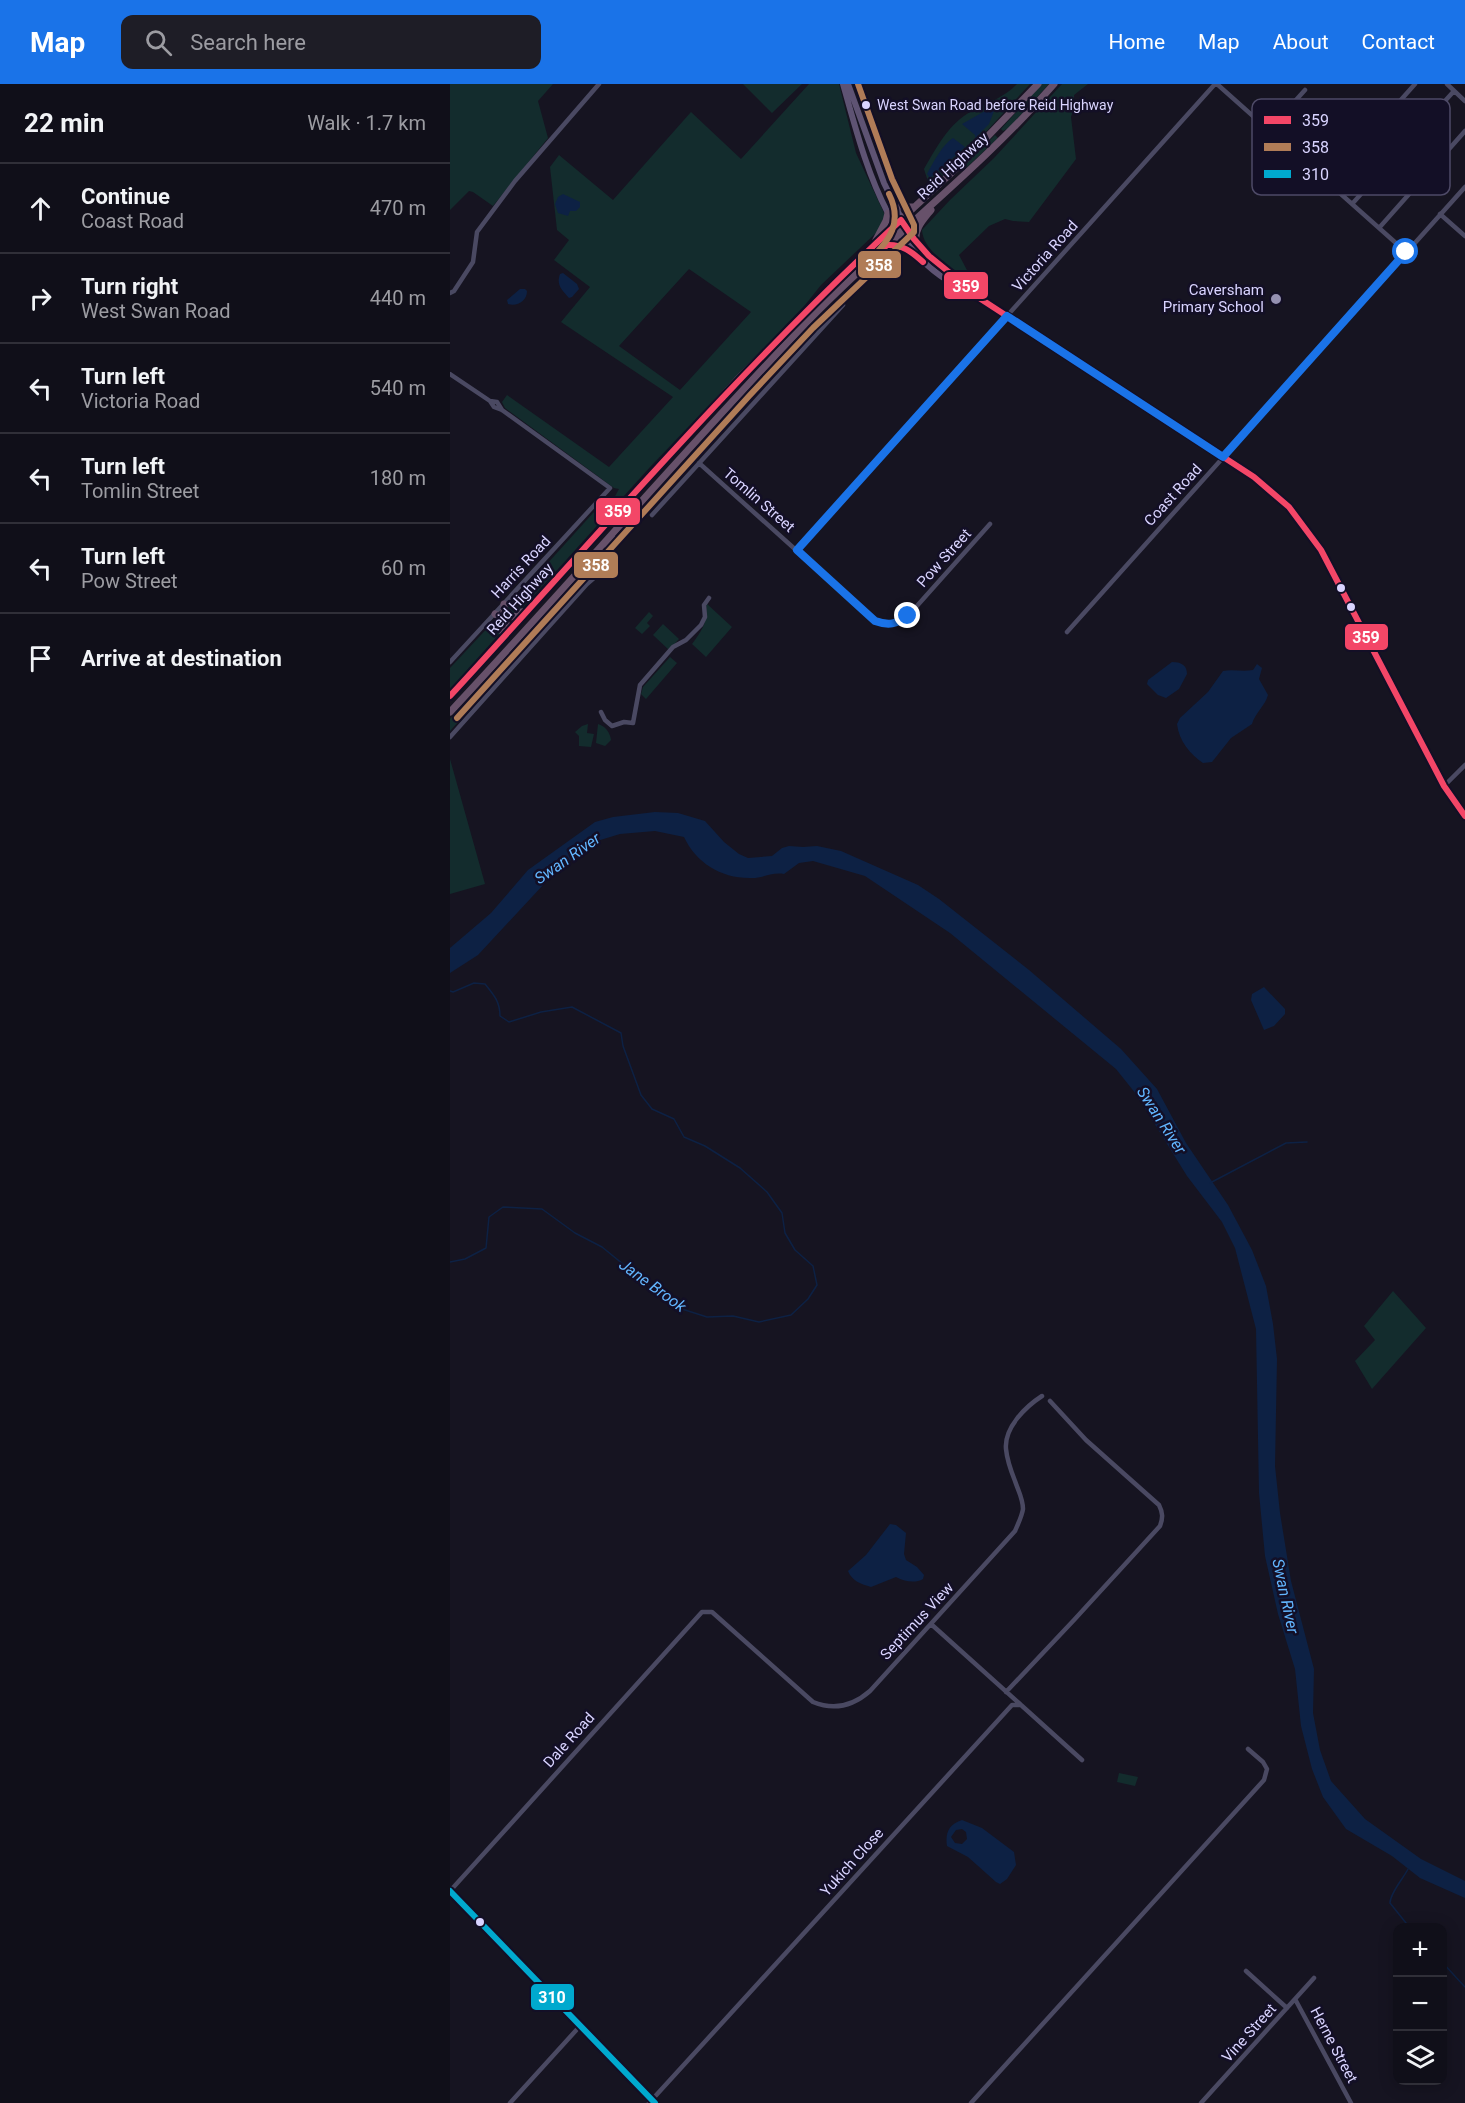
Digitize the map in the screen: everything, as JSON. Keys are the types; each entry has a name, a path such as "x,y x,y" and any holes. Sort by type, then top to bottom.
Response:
{"highway":[{"name":"Reid Highway","path":"450,696 737,380 875,243 961,164 1038,84"},
{"name":"Reid Highway","path":"450,712 743,388 887,245 1000,141 1054,84"},
{"path":"891,199 903,207 914,207"},
{"path":"916,242 917,229 931,212 935,202"},
{"path":"875,243 888,213"},
{"path":"887,245 897,244 915,253"},
{"path":"573,578 595,558 611,557 609,542 626,519"},
{"path":"504,604 504,612 515,618 546,590"},
{"path":"477,666 507,626 503,618 495,614"},
{"path":"450,1891 579,2028"},
{"path":"450,1898 651,2102"}],"main road":[{"path":"843,84 867,162 888,213 898,222"},
{"path":"848,84 898,222 915,253 942,277 970,292 1223,457 1264,485 1289,507 1321,550 1444,786 1465,816"},
{"path":"903,231 932,260 966,286 970,292"}],"street":[{"path":"450,293 454,291 473,262 478,231 515,181 599,84"},
{"path":"1216,84 1252,115"},
{"name":"Victoria Road","path":"797,550 1216,84"},
{"path":"1402,99 1415,84"},
{"path":"1447,84 1465,101"},
{"path":"1297,99 1305,90"},
{"path":"1447,99 1454,91"},
{"path":"1450,148 1465,131"},
{"name":"Coast Road","path":"1067,632 1465,187"},
{"path":"1342,195 1406,252"},
{"path":"1352,204 1360,195"},
{"path":"1379,228 1408,195"},
{"path":"1440,214 1465,237"},
{"path":"652,514 843,305"},
{"name":"Harris Road","path":"450,374 610,488 450,662"},
{"name":"Tomlin Street","path":"699,464 875,621 885,625"},
{"name":"Pow Street","path":"885,625 897,623 908,616 990,524"},
{"path":"450,738 587,584 609,565 611,557"},
{"path":"601,712 612,726 624,722 633,723 640,685 673,647 687,640 700,625 705,617 704,606 709,598"},
{"path":"1444,786 1465,765"},
{"name":"Septimus View","path":"709,1611 719,1617 804,1695 823,1706 836,1707 859,1701 1015,1531 1023,1509 1022,1499 1008,1462 1006,1440 1011,1427 1020,1416 1042,1396"},
{"path":"1006,1692 1160,1526 1162,1519 1159,1505 1086,1440 1050,1401"},
{"name":"Dale Road","path":"450,1891 700,1614 709,1611"},
{"path":"931,1624 1082,1760"},
{"name":"Yukich Close","path":"651,2102 1005,1710 1012,1705 1022,1706"},
{"path":"971,2103 1264,1780 1266,1769 1263,1762 1248,1749"},
{"path":"1246,1971 1287,2008"},
{"name":"Vine Street","path":"1202,2103 1314,1978"},
{"name":"Herne Street","path":"1295,1999 1351,2103"},
{"path":"510,2103 579,2028"}],"green space":[{"path":"450,84 553,84 538,101 548,138 493,206 469,191 450,210"},
{"path":"743,84 802,84 772,113"},
{"path":"809,84 839,84 856,153 884,213 879,230 821,285 805,305 650,467 521,610 512,615 507,609 508,603 518,596 593,513 613,500 619,489 614,488 505,408 502,402 507,395 609,467 673,397 561,322 590,287 554,260 569,240 557,230 550,167 559,155 613,200 691,112 741,159","holes":["689,269 751,312 680,390 619,346"]},
{"path":"1017,84 1030,84 963,157 930,188 924,169 950,129 964,116 1001,96"},
{"path":"1041,84 1049,84 1009,128 1003,131 1001,129"},
{"path":"1062,84 1088,84 1074,95 1071,117 1076,159 1029,222 1005,219 989,226 959,255 968,272 962,276 931,250 923,237 922,230 994,158"},
{"path":"995,135 998,138 963,171 962,168"},
{"path":"600,559 605,561 598,570 558,610 450,731 450,719 590,566"},
{"path":"706,603 732,627 706,657 692,644 704,625"},
{"path":"649,612 653,616 647,623 650,626 642,634 635,628"},
{"path":"499,620 503,623 502,631 450,689 450,668 494,621"},
{"path":"663,624 679,639 669,650 653,635"},
{"path":"670,657 677,663 646,699 641,694 643,687"},
{"path":"588,724 587,733 594,734 591,747 579,746 579,736 575,732"},
{"path":"598,724 607,730 611,740 605,746 596,743"},
{"path":"450,759 485,884 450,894"},
{"path":"1393,1291 1426,1328 1372,1389 1355,1361 1375,1340 1364,1326"},
{"path":"1119,1773 1138,1777 1135,1786 1117,1782"}],"water":[{"path":"991,109 994,111 989,124 975,138 975,135 962,124"},
{"path":"953,138 965,147 930,178 927,174 935,160"},
{"path":"563,194 580,202 580,207 576,211 570,211 568,216 558,213 555,204 558,197"},
{"path":"563,273 577,284 579,289 569,298 559,284 560,274"},
{"path":"520,289 527,291 523,300 515,305 508,304 507,300"},
{"path":"1172,662 1183,665 1187,674 1179,689 1166,698 1158,695 1147,684 1148,680"},
{"path":"1257,664 1262,668 1259,679 1268,695 1265,703 1252,724 1231,738 1212,762 1203,763 1194,756 1183,741 1177,724 1180,718 1208,692 1223,671 1253,670"},
{"name":"Swan River","path":"655,812 678,813 705,821 724,842 748,858 772,856 782,848 789,846 817,846 841,851 918,885 1029,970 1121,1049 1157,1089 1186,1143 1228,1205 1252,1250 1266,1286 1277,1359 1275,1466 1280,1513 1291,1581 1314,1669 1313,1713 1320,1750 1331,1781 1365,1819 1421,1859 1465,1881 1465,1898 1420,1878 1392,1856 1346,1829 1323,1797 1312,1769 1301,1726 1295,1669 1278,1614 1265,1556 1259,1493 1256,1329 1235,1248 1222,1222 1187,1176 1136,1094 1116,1069 950,933 865,876 813,861 799,863 784,874 752,878 730,876 703,862 695,855 684,837 655,831 620,834 597,841 557,870 478,955 450,973 450,948 491,913 528,870 595,822 613,817"},
{"path":"1264,987 1285,1009 1285,1014 1274,1026 1264,1030 1251,1000 1252,994"},
{"path":"890,1524 896,1525 906,1533 904,1554 906,1560 917,1567 924,1575 923,1579 909,1581 896,1577 871,1587 857,1582 848,1571 866,1555"},
{"path":"962,1820 982,1828 1014,1852 1016,1865 1007,1879 1000,1884 968,1857 947,1846 949,1830","holes":["962,1829 966,1832 967,1839 962,1844 955,1843 951,1837 956,1830"]}],"waterway":[{"name":"Jane Brook","path":"450,991 453,992 474,983 485,984 496,999 500,1016 509,1022 541,1012 572,1007 621,1033 623,1046 641,1095 652,1109 674,1119 684,1137 705,1146 740,1168 767,1192 782,1213 785,1233 795,1250 813,1266 817,1285 808,1299 791,1315 759,1322 733,1316 707,1317 682,1309 602,1247 575,1233 542,1209 503,1207 489,1217 486,1248 465,1259 450,1262"},
{"path":"1210,1183 1286,1143 1307,1142"},
{"path":"1406,1923 1390,1903 1394,1890 1408,1869"},
{"path":"1447,1967 1465,1987"}],"transit line":[{"name":"358","path":"457,718 813,328 914,232 914,225 892,179 858,84"},
{"name":"358","path":"869,260 883,246 892,230 895,213 889,194"},
{"name":"359","path":"450,696 727,394 783,335 901,220 929,256 966,286 970,292 1254,477 1289,507 1321,550 1444,786 1465,816"},
{"name":"359","path":"874,258 887,245 892,245 906,249 923,262"},
{"name":"310","path":"450,1891 655,2103"}],"place":[{"name":"West Swan Road before Reid Highway","path":"866,105"},
{"name":"Caversham Primary School","path":"1276,299"}],"route":[{"path":"908,616 897,623 885,625 875,621 797,550 1007,316 1223,457 1406,252"}]}
